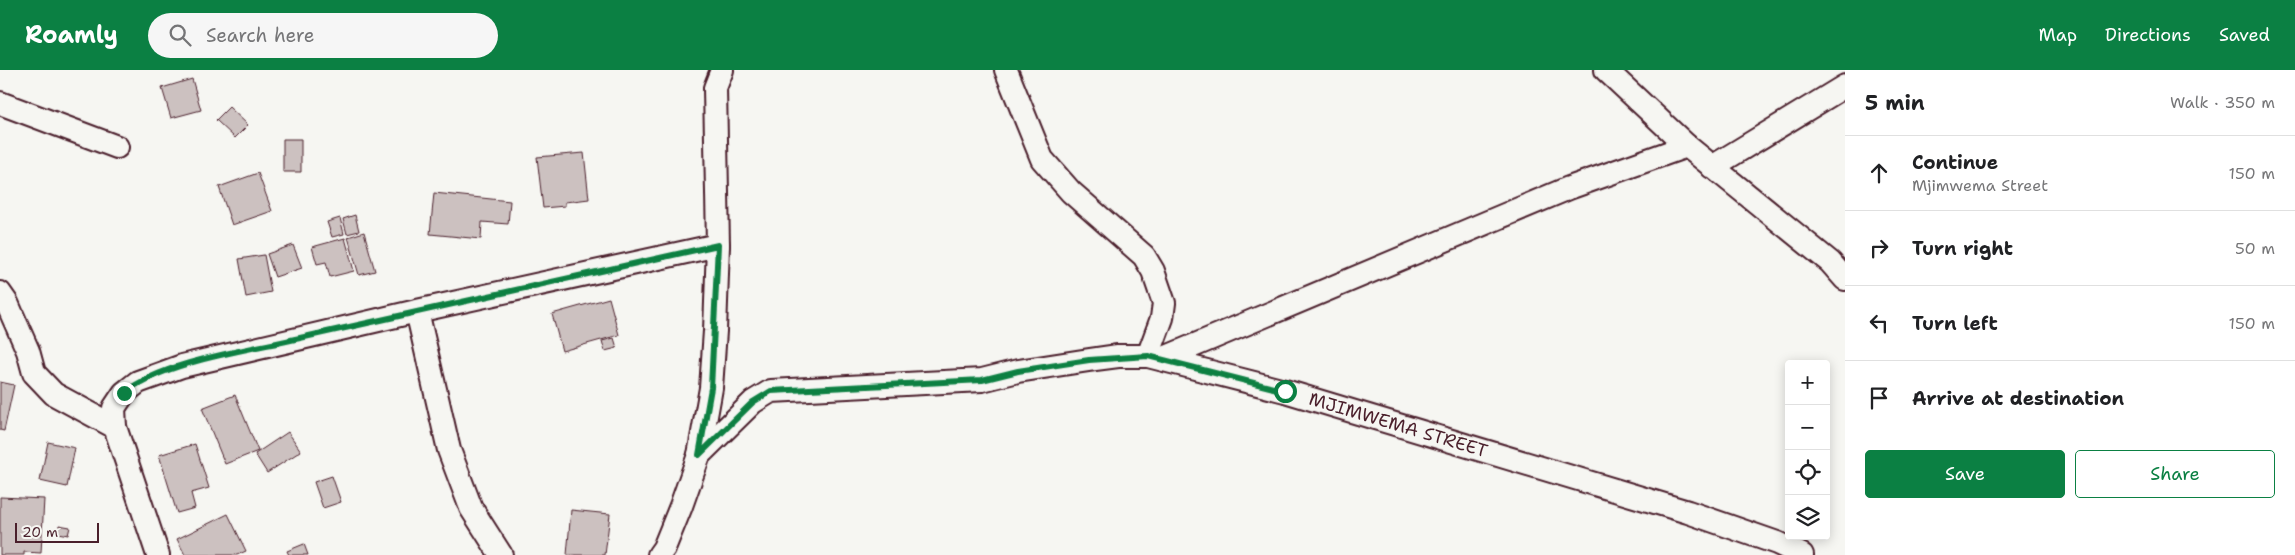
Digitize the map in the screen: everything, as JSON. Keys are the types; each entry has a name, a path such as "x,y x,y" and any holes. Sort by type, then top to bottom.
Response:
{"street":[{"path":"699,455 711,388 718,245 715,88 722,70"},
{"path":"1006,70 1042,159 1071,192 1144,256 1154,271 1164,303 1155,357"},
{"path":"1606,70 1687,146 1830,262 1845,279"},
{"path":"1712,167 1845,86"},
{"path":"0,103 117,147"},
{"path":"1155,357 1569,188 1687,146"},
{"path":"158,555 115,427 114,408 124,393 138,382 182,366 417,311 718,245"},
{"path":"0,293 7,303 28,350 34,373 54,394 115,427"},
{"path":"417,311 449,450 471,508 501,555"},
{"name":"MJIMWEMA STREET","path":"658,555 668,539 699,455 753,402 771,391 982,380 1018,371 1089,360 1155,357 1285,391 1688,512 1777,543 1802,555"}],"building":[{"path":"192,79 201,110 171,118 162,88"},
{"path":"229,107 248,125 235,138 216,120"},
{"path":"283,139 301,139 301,172 283,172"},
{"path":"584,153 589,199 565,202 565,206 543,208 537,157"},
{"path":"258,173 272,211 232,225 219,187"},
{"path":"434,193 510,201 508,224 482,222 481,239 430,234"},
{"path":"355,215 359,231 347,234 343,219"},
{"path":"340,218 344,234 332,237 327,222"},
{"path":"364,232 375,271 359,275 348,237"},
{"path":"345,238 354,271 330,277 326,262 317,264 312,247"},
{"path":"293,245 302,268 275,277 267,254"},
{"path":"264,255 271,292 246,297 239,259"},
{"path":"609,298 619,335 562,351 552,314"},
{"path":"614,338 617,348 605,351 602,341"},
{"path":"0,382 14,385 4,431 0,430"},
{"path":"235,395 258,451 225,464 202,408"},
{"path":"288,432 301,451 267,473 255,454"},
{"path":"48,442 75,448 67,487 40,481"},
{"path":"195,444 209,488 191,493 195,508 177,513 159,455"},
{"path":"332,476 341,502 323,508 314,482"},
{"path":"0,497 44,499 41,553 24,552 24,555 0,555"},
{"path":"571,510 610,514 605,555 567,555"},
{"path":"228,514 246,551 237,555 185,555 177,539"},
{"path":"59,525 70,527 68,535 58,533"},
{"path":"304,544 308,555 289,555 287,551"}],"route":[{"path":"124,393 138,382 182,366 417,311 552,283 718,245 711,388 699,455 753,402 771,391 982,380 1018,371 1089,360 1118,356 1148,356 1285,391"}]}
